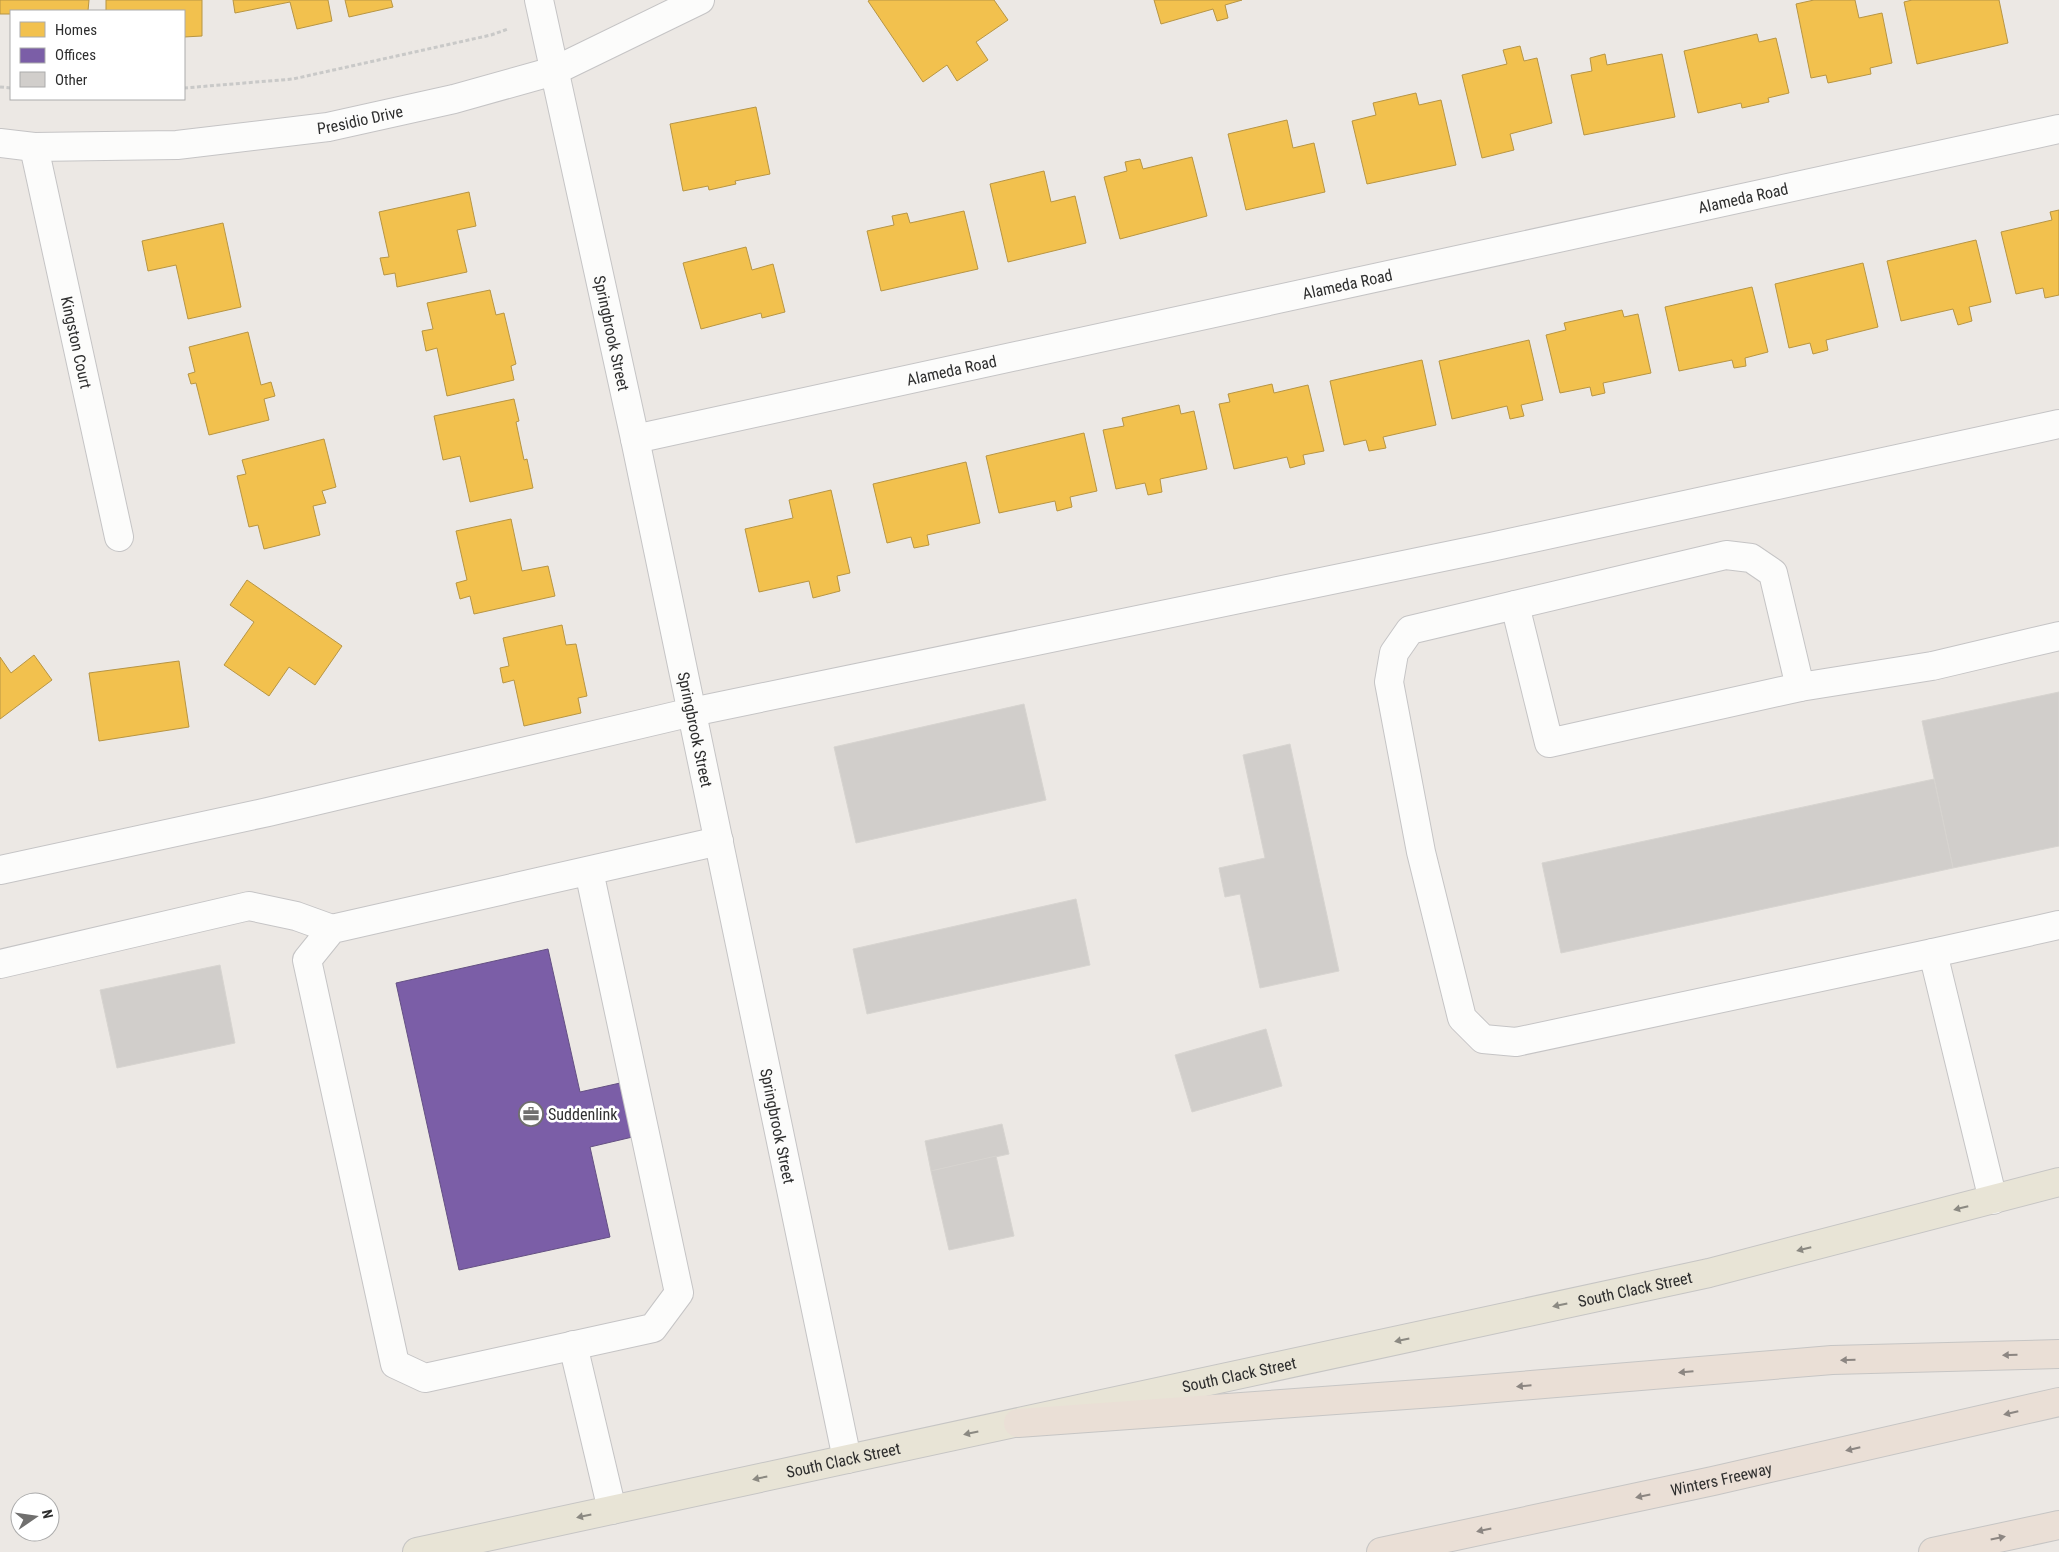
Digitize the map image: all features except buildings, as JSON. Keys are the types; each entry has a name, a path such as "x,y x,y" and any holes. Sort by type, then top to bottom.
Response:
{"highway":[{"path":"1018,1424 1448,1392 1832,1360 2059,1354"},
{"name":"Winters Freeway","path":"1381,1552 1713,1481 2059,1402"},
{"path":"1934,1552 2059,1525"}],"main road":[{"name":"South Clack Street","path":"417,1552 1018,1424 1709,1273 2059,1182"}],"street":[{"name":"Springbrook Street","path":"539,0 635,439 847,1460"},
{"name":"Presidio Drive","path":"0,143 34,147 177,145 328,127 454,99 554,71 700,0"},
{"name":"Alameda Road","path":"635,439 2059,129"},
{"name":"Kingston Court","path":"34,147 119,537"},
{"path":"0,870 268,812 692,712 1491,547 2059,424"},
{"path":"1800,687 1773,573 1751,558 1726,556 1410,630 1394,653 1389,682 1421,852 1462,1018 1483,1039 1516,1042 1933,954 2059,925"},
{"path":"1515,605 1549,743 1800,687 1932,666 2059,636"},
{"path":"0,964 249,906 296,916 332,929 719,841"},
{"path":"332,929 307,960 395,1364 425,1378 653,1328 679,1293 589,870"},
{"path":"1933,954 1993,1200"},
{"path":"573,1345 612,1510"}],"path":[{"path":"185,88 292,79 491,35 508,28"}],"place":[{"name":"Suddenlink","path":"531,1114"}]}
